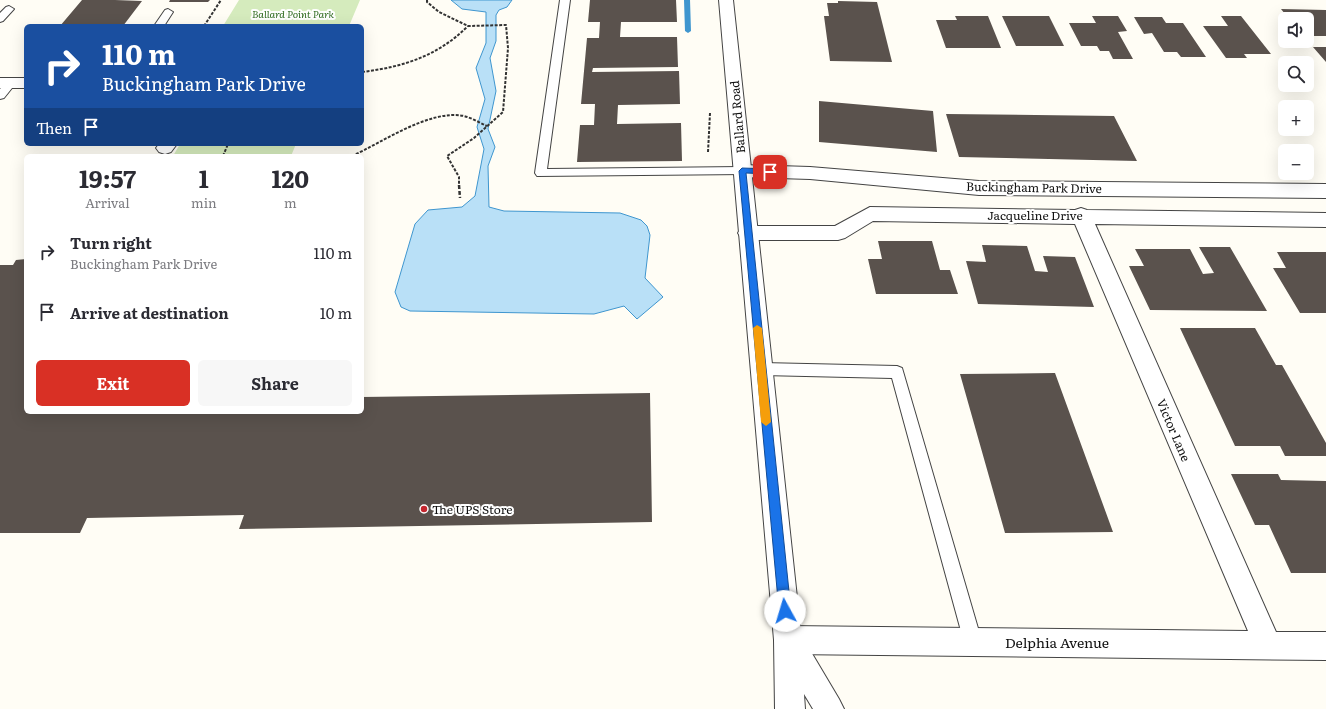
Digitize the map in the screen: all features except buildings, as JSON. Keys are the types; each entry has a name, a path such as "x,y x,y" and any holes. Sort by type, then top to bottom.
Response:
{"street":[{"name":"Ballard Road","path":"726,0 788,640 790,709"},
{"name":"Buckingham Park Drive","path":"742,171 810,173 979,188 1326,191"},
{"name":"Jacqueline Drive","path":"748,233 838,233 870,214 1081,215 1326,220"},
{"name":"Victor Lane","path":"1081,215 1267,644"},
{"name":"Ballard Road","path":"788,640 829,709"},
{"name":"Delphia Avenue","path":"788,640 1267,644 1326,646"}],"lane":[{"path":"565,0 541,173 742,171"},
{"path":"0,19 9,9"},
{"path":"160,24 168,12"},
{"path":"0,96 12,83"},
{"path":"761,369 897,372 973,642"}],"path":[{"path":"205,24 221,0"},
{"path":"427,0 439,12 468,26 506,25 508,48 502,112 474,138 447,156 459,177 460,198"},
{"path":"364,72 391,69 419,61 441,50 457,38 468,26"},
{"path":"356,154 404,129 443,117 463,115 486,126"}],"green space":[{"name":"Ballard Point Park","path":"239,0 360,0 350,24 224,24"},
{"path":"179,146 295,146 292,154 174,154"}],"water":[{"path":"451,0 512,0 507,7 499,10 496,15 496,41 490,58 496,91 488,129 495,147 488,166 489,207 504,211 620,213 641,220 647,226 650,235 645,278 663,297 637,319 624,306 594,314 410,311 401,307 395,292 415,224 428,210 462,207 475,196 484,149 477,127 485,99 476,68 486,43 486,12 462,9"}],"waterway":[{"path":"687,0 688,31"}],"slow traffic":[{"path":"757,328 766,422"}],"place":[{"name":"The UPS Store","path":"424,509"}],"route":[{"path":"770,172 742,171 785,611"}]}
